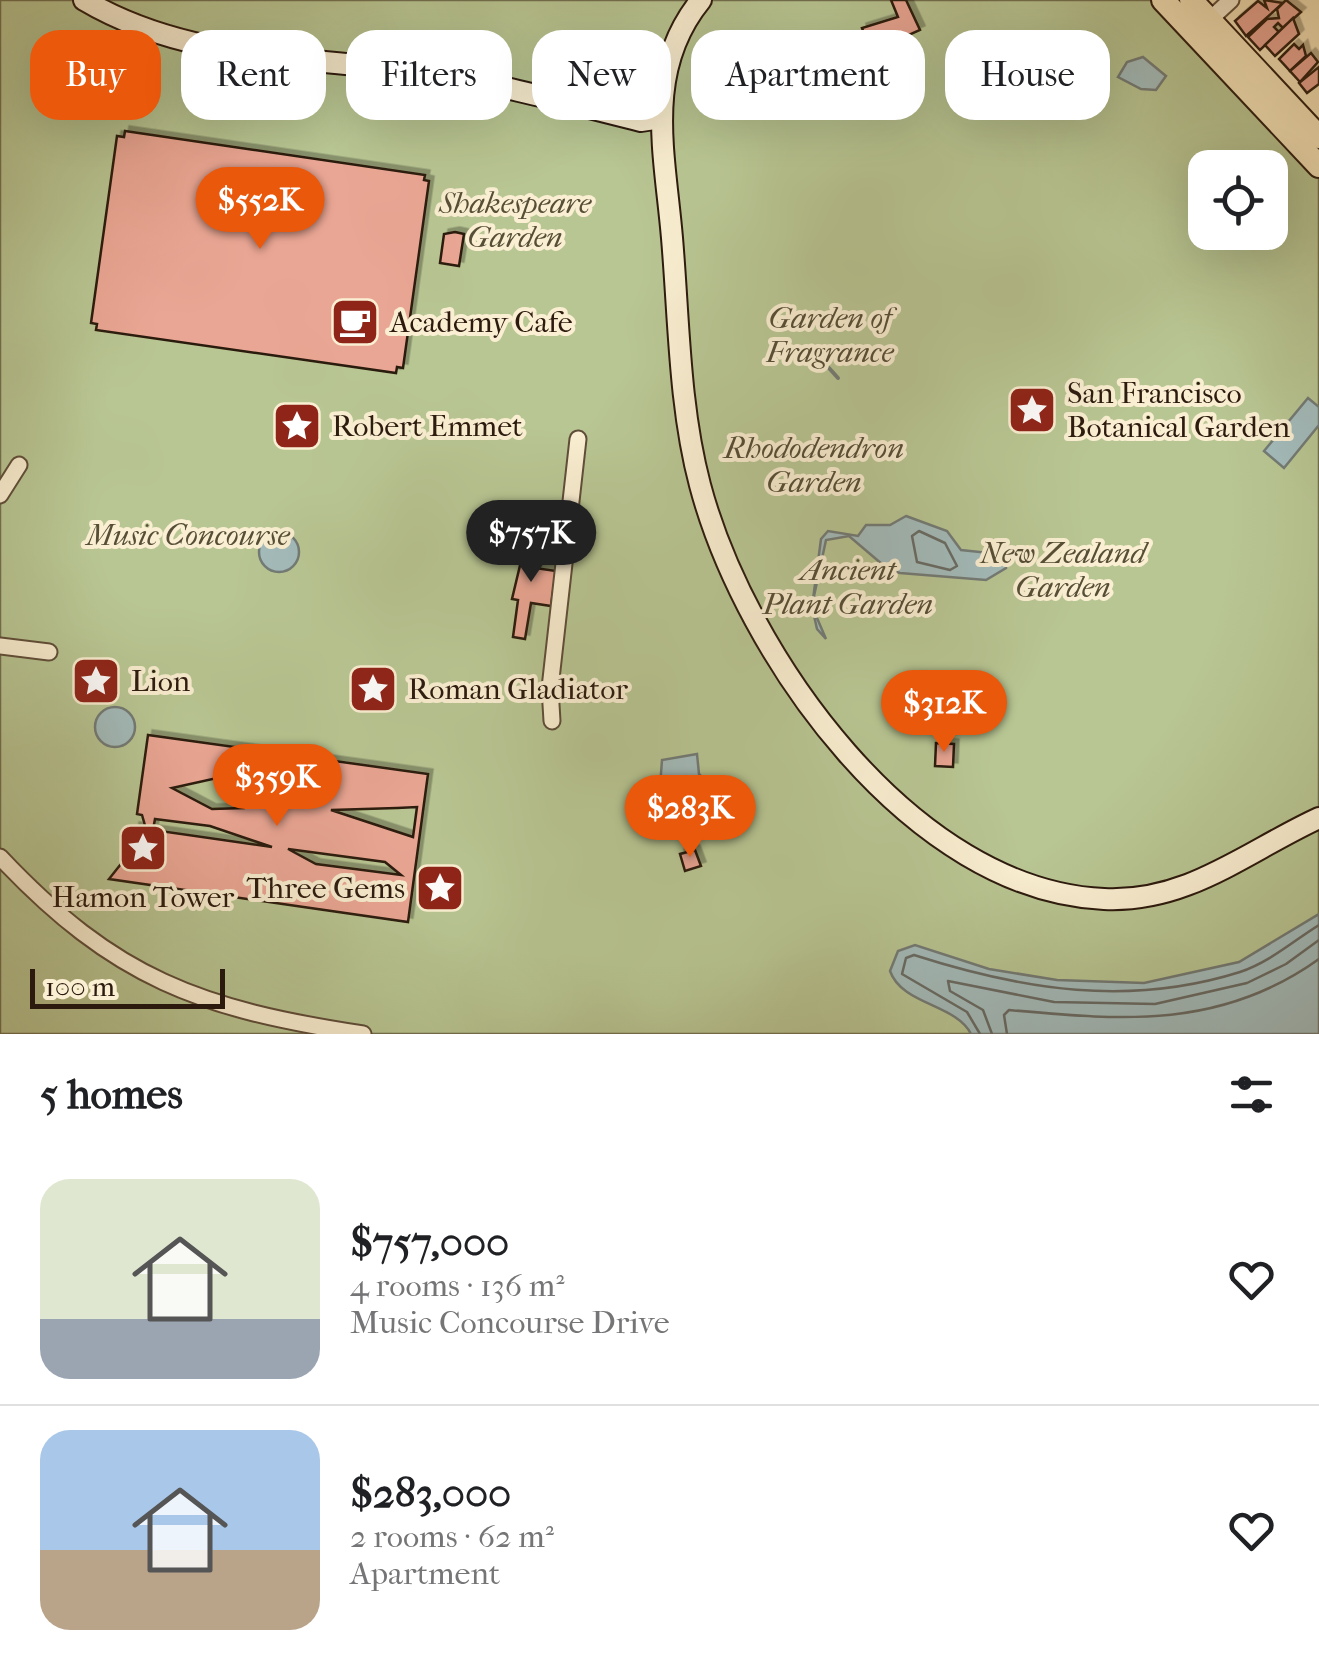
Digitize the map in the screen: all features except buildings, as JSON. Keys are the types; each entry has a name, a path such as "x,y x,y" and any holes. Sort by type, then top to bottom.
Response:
{"main road":[{"path":"1164,0 1202,27 1319,137"},
{"path":"1190,0 1202,27 1319,166"}],"street":[{"path":"84,0 140,29 214,49 433,74 532,96"},
{"path":"671,47 701,0"},
{"path":"1202,27 1231,0"},
{"path":"661,120 685,400 701,490 734,580 768,647 806,701 858,762 912,814 964,856 1027,885 1084,898 1142,898 1186,887 1319,818"},
{"path":"552,721 550,688 578,439"},
{"path":"0,496 19,465"},
{"path":"0,646 50,652"},
{"path":"0,857 86,934 169,987 238,1012 362,1034"}],"green space":[{"path":"0,0 1152,0 1319,178 1319,1034 0,1034"}],"water":[{"path":"1143,57 1166,76 1156,90 1141,89 1118,77 1127,62"},
{"path":"1308,398 1319,407 1319,425 1284,468 1264,451"},
{"path":"906,516 947,531 961,550 989,553 996,546 1004,548 1006,568 986,580 900,573 889,570 849,536 826,540 814,611 826,639 817,629 812,607 821,539 828,531 858,536 866,525 890,525"},
{"path":"279,532 293,538 299,552 293,566 279,572 265,566 259,552 265,538"},
{"path":"115,707 129,713 135,727 129,741 115,747 101,741 95,727 101,713"},
{"path":"697,754 699,774 719,794 705,797 683,781 667,808 650,812 660,787 662,760"},
{"path":"1319,914 1319,1034 971,1034 954,1016 906,991 890,971 898,951 915,945 989,969 1057,980 1144,983 1239,962"}],"waterway":[{"path":"829,368 838,378"}],"place":[{"name":"Academy Cafe","path":"355,322"},
{"name":"San Francisco Botanical Garden","path":"1032,410"},
{"name":"Robert Emmet","path":"297,426"},
{"name":"Lion","path":"96,681"},
{"name":"Roman Gladiator","path":"373,689"},
{"name":"Hamon Tower","path":"143,848"},
{"name":"Three Gems","path":"440,888"}],"park label":[{"name":"Shakespeare Garden","path":"515,220"},
{"name":"Garden of Fragrance","path":"830,335"},
{"name":"Rhododendron Garden","path":"814,465"},
{"name":"Music Concourse","path":"188,535"},
{"name":"New Zealand Garden","path":"1063,570"},
{"name":"Ancient Plant Garden","path":"848,587"}]}
